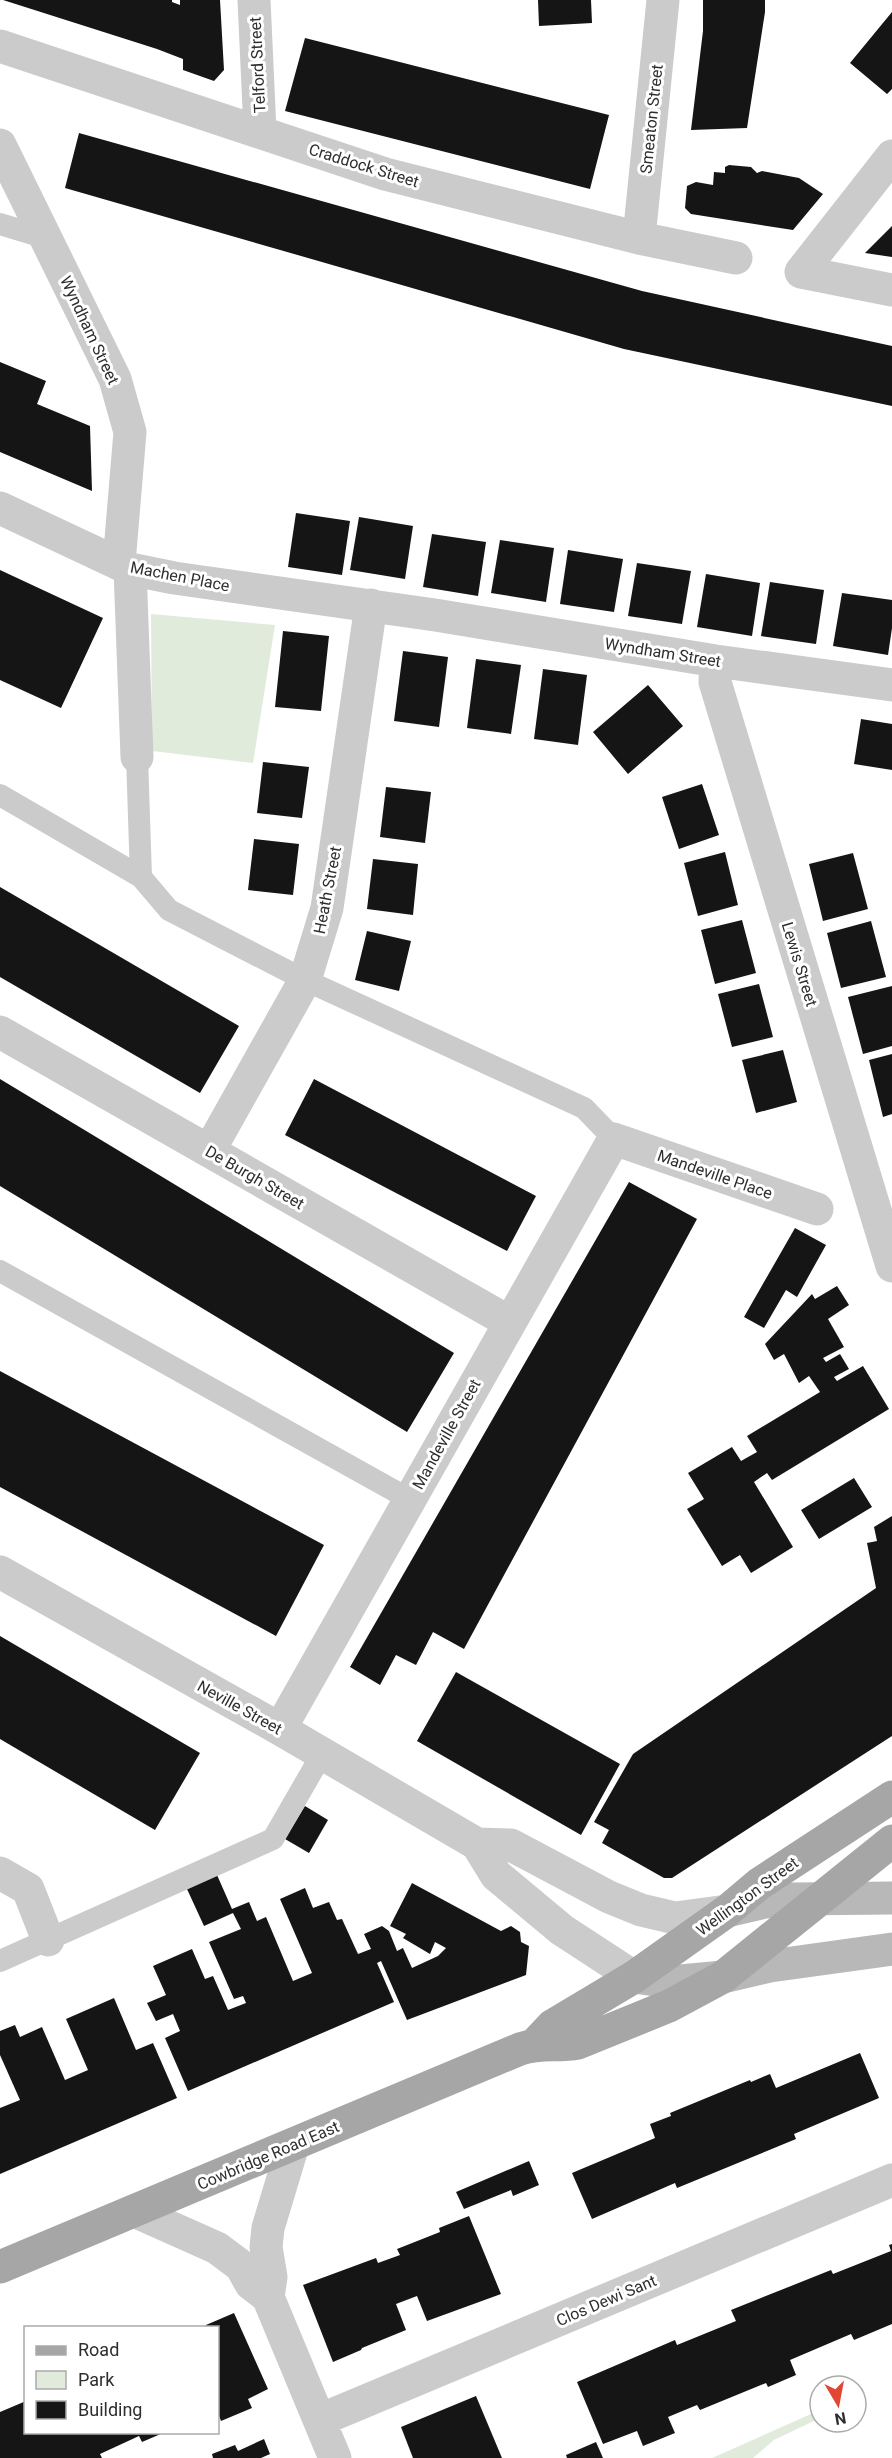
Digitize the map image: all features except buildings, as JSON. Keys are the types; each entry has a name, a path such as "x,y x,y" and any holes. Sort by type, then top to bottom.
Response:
{"main road":[{"name":"Wellington Street","path":"634,1977 727,1911 759,1884 892,1797"},
{"path":"723,1977 892,1841"},
{"name":"Cowbridge Road East","path":"0,2267 536,2043 552,2026 634,1977"},
{"name":"Cowbridge Road East","path":"536,2043 563,2046 578,2043 669,2006 723,1977"}],"street":[{"name":"Telford Street","path":"254,0 260,131"},
{"name":"Smeaton Street","path":"639,238 663,0"},
{"name":"Craddock Street","path":"0,46 385,174 639,238 736,258"},
{"name":"Wyndham Street","path":"0,145 116,380 130,432 125,566 137,757"},
{"path":"892,156 801,272 892,290"},
{"name":"Machen Place","path":"0,508 125,566 174,578 435,615"},
{"name":"Heath Street","path":"210,1151 305,980 327,908 371,605"},
{"name":"Wyndham Street","path":"435,615 716,661 892,685"},
{"name":"Lewis Street","path":"716,661 715,682 892,1266"},
{"name":"De Burgh Street","path":"0,1032 509,1322"},
{"name":"Mandeville Place","path":"614,1139 817,1209"},
{"name":"Mandeville Street","path":"280,1729 614,1139"},
{"name":"Neville Street","path":"0,1572 280,1729 477,1844 496,1875 554,1923 634,1977"},
{"name":"Neville Street","path":"477,1844 511,1845 609,1897 641,1910 675,1918 727,1911"},
{"path":"0,1873 28,1889 48,1940"},
{"path":"727,1911 765,1902 821,1898 892,1898"},
{"name":"Cowbridge Road East","path":"634,1977 670,1982 723,1977 771,1966 892,1949"},
{"path":"268,2297 271,2277 266,2247 268,2228 293,2145"},
{"name":"Clos Dewi Sant","path":"320,2420 892,2180"},
{"path":"134,2211 217,2248 241,2266 251,2284 268,2297 335,2458"}],"lane":[{"path":"0,224 46,238"},
{"path":"137,757 141,877"},
{"path":"0,795 141,877 169,910 305,980 584,1108 614,1139"},
{"path":"0,1271 410,1500"},
{"path":"0,1961 273,1839 322,1754"}],"green space":[{"path":"151,614 275,625 253,763 152,751"},
{"path":"808,2415 808,2424 774,2440 753,2458 712,2458"}]}
